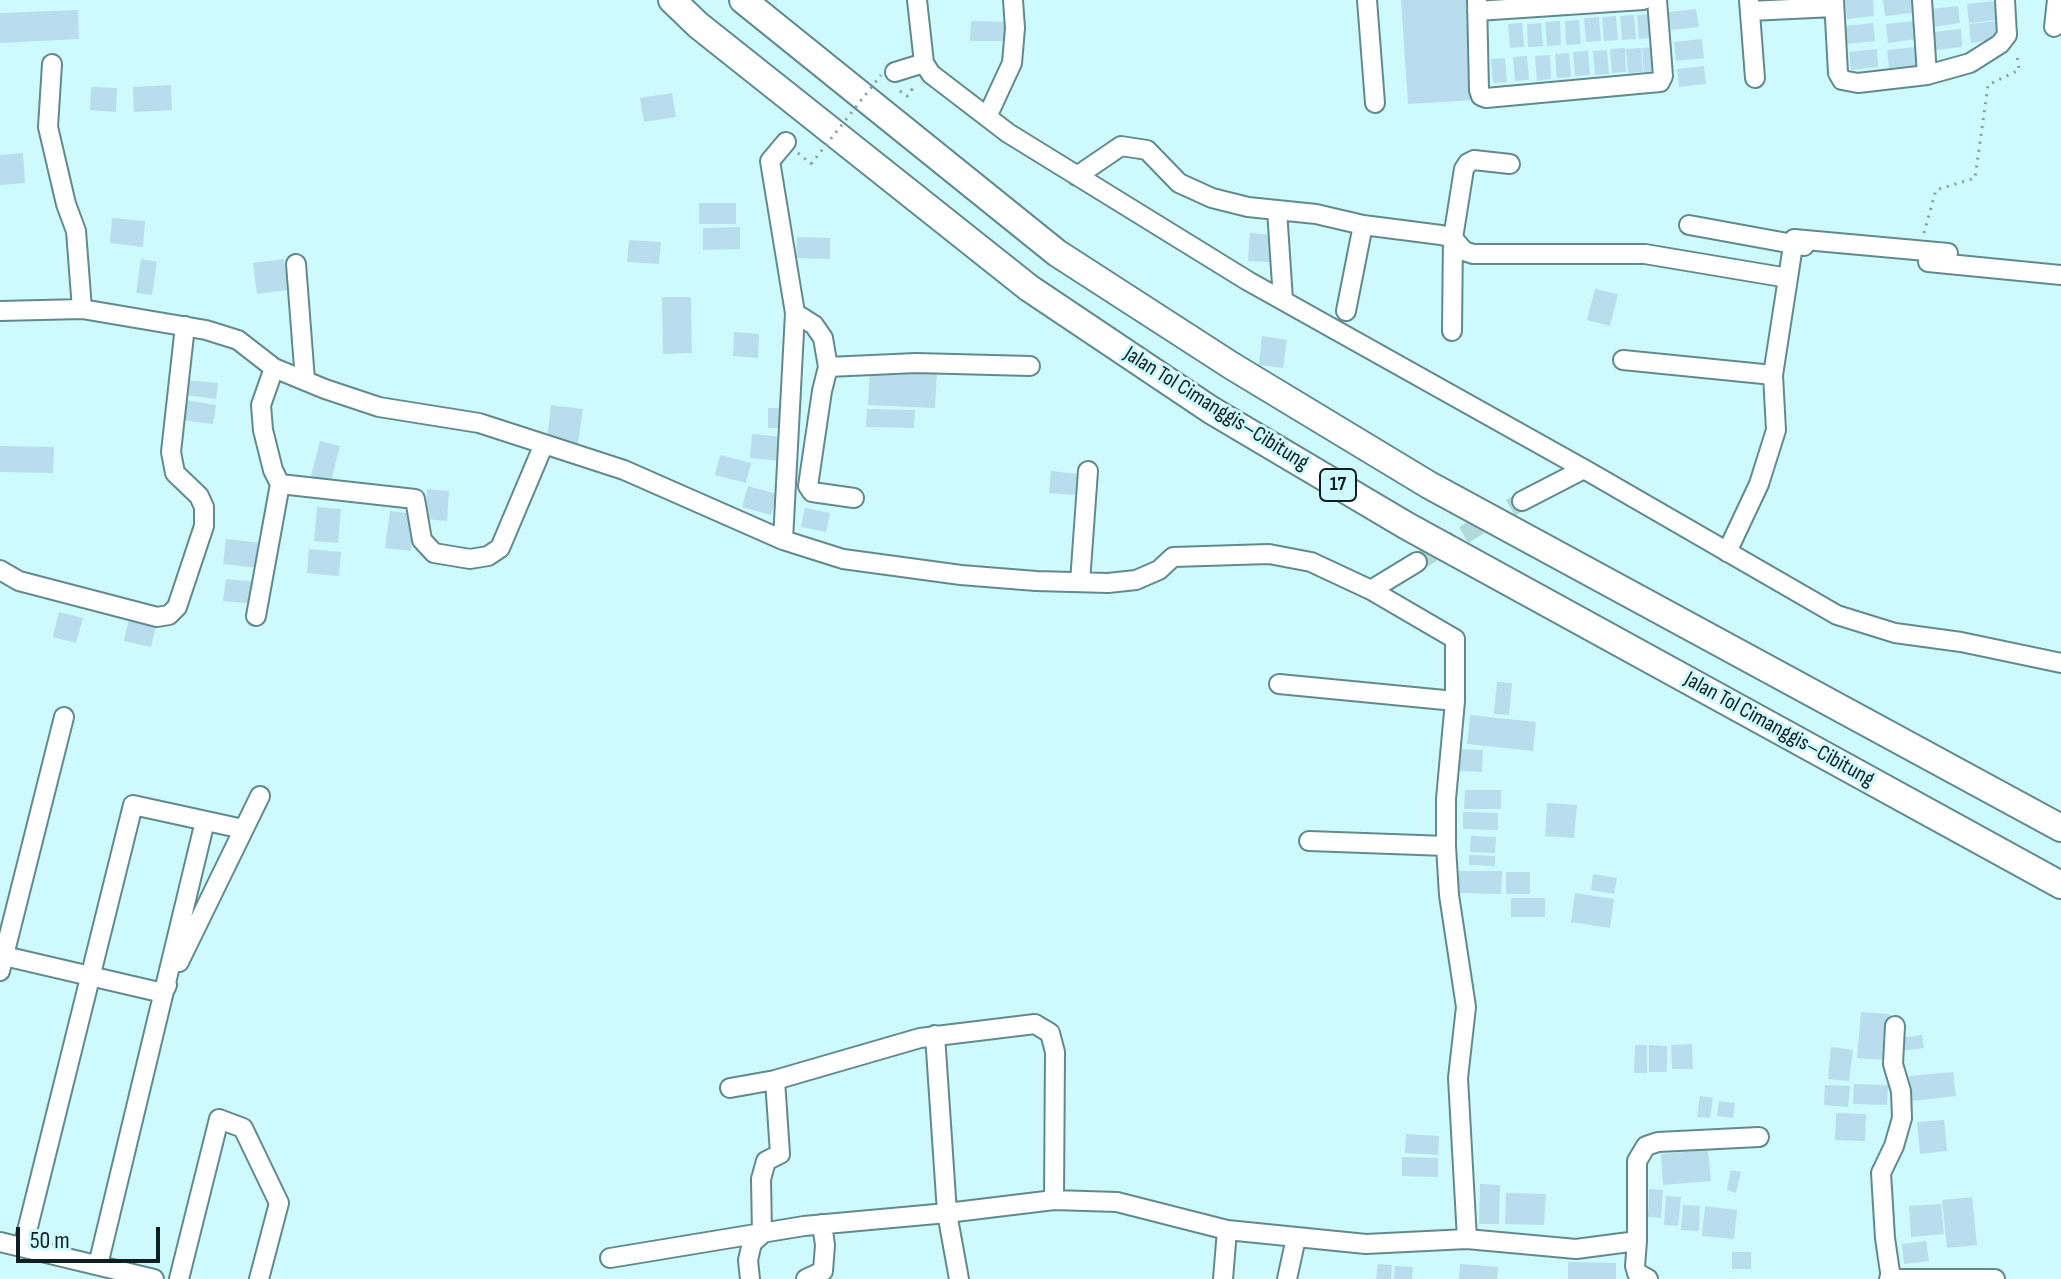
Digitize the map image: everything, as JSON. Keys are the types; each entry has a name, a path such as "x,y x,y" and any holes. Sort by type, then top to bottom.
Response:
{"highway":[{"name":"Jalan Tol Cimanggis–Cibitung","path":"672,0 698,25 1029,288 1211,410 1407,526 2061,885"},
{"name":"Jalan Tol Cimanggis–Cibitung","path":"743,0 1057,253 1232,366 1429,485 2061,828"}],"street":[{"path":"917,0 924,63 931,74 987,117 1220,265 1837,615 1895,633 1961,642 2061,663"},
{"path":"987,117 1012,63 1015,28 1013,0"},
{"path":"1367,0 1375,103"},
{"path":"1643,0 1477,5 1481,96 1660,82 1663,76 1657,0"},
{"path":"1922,0 1927,75"},
{"path":"1755,78 1749,6 1834,3 1838,73 1842,80 1858,83 1927,75 1970,63 2000,44 2007,35 2005,0"},
{"path":"2054,27 2057,0"},
{"path":"888,74 924,63"},
{"path":"52,64 48,127 66,204 76,231 82,309"},
{"path":"783,540 795,313 770,161 786,142"},
{"path":"1077,176 1121,146 1147,150 1179,183 1212,198 1248,207 1316,214 1363,225 1409,229 1453,238 1464,251 1473,254 1645,254 1788,278"},
{"path":"1452,331 1453,238 1464,169 1468,163 1485,160 1510,164"},
{"path":"1277,210 1283,300"},
{"path":"1346,311 1363,225"},
{"path":"1948,253 1794,239 1689,225 1870,257 2061,275"},
{"path":"1727,552 1759,484 1776,430 1773,375 1794,239"},
{"path":"296,264 305,380"},
{"path":"0,311 82,309 185,326 238,340 274,368 379,407 479,423 624,470 783,540 843,559 961,575 1080,582 1136,580 1159,570 1173,557 1269,554 1311,562 1371,590 1455,639 1455,701 1446,799 1446,846 1449,895 1466,1007 1458,1078 1467,1239"},
{"path":"795,313 814,325 823,338 828,367 808,486 812,492 854,498"},
{"path":"0,570 19,581 157,617 169,615 177,607 204,526 204,507 199,496 175,473 171,452 185,326"},
{"path":"1623,360 1773,375"},
{"path":"828,367 916,363 1030,366"},
{"path":"256,616 280,484 273,470 263,430 261,405 274,368"},
{"path":"280,484 415,499 422,540 434,553 470,559 488,556 500,548 544,444"},
{"path":"1522,501 1584,469"},
{"path":"1080,582 1088,471"},
{"path":"1371,590 1417,562"},
{"path":"1279,684 1455,701"},
{"path":"64,717 1,961 90,976 163,993"},
{"path":"163,993 260,796"},
{"path":"23,1247 133,805 243,829"},
{"path":"98,1265 205,821"},
{"path":"1309,841 1446,846"},
{"path":"730,1088 775,1080 935,1035 1035,1024 1050,1033 1055,1052 1054,1200"},
{"path":"1895,1026 1893,1064 1901,1091 1902,1118 1894,1146 1881,1173 1890,1279 1995,1279"},
{"path":"935,1035 947,1213 959,1279"},
{"path":"750,1279 748,1260 752,1243 762,1234 761,1179 766,1161 780,1154 775,1080"},
{"path":"179,1279 219,1119 243,1128 279,1203 259,1279"},
{"path":"1645,1279 1635,1266 1637,1161 1646,1146 1658,1142 1759,1137"},
{"path":"610,1258 822,1224 1054,1200 1117,1202 1227,1230 1366,1244 1467,1239 1576,1249 1637,1241"},
{"path":"806,1279 823,1271 825,1245 822,1224"},
{"path":"1223,1279 1227,1230"},
{"path":"1287,1279 1296,1238"},
{"path":"0,1242 154,1279"}],"path":[{"path":"1917,261 1936,190 1975,178 1988,85 2019,70 2016,44"},
{"path":"811,164 888,74"}],"building":[{"path":"1401,0 1469,0 1475,100 1408,104"},
{"path":"1845,0 1873,0 1874,16 1847,19"},
{"path":"1883,0 1911,0 1912,13 1885,16"},
{"path":"1995,1 1997,20 1969,23 1967,4"},
{"path":"1958,6 1960,23 1933,27 1930,9"},
{"path":"1696,9 1699,27 1671,30 1669,12"},
{"path":"78,10 79,39 0,43 0,13"},
{"path":"1652,14 1654,38 1639,39 1637,15"},
{"path":"1634,15 1636,39 1622,40 1620,16"},
{"path":"1616,16 1618,40 1604,41 1602,17"},
{"path":"1599,17 1601,41 1586,42 1584,18"},
{"path":"1579,20 1581,44 1566,45 1565,21"},
{"path":"971,21 1006,22 1006,41 970,41"},
{"path":"1560,21 1561,45 1547,46 1545,22"},
{"path":"1914,21 1916,39 1888,43 1886,24"},
{"path":"1997,21 1999,39 1971,43 1969,24"},
{"path":"1522,23 1524,47 1510,48 1508,24"},
{"path":"1541,23 1543,46 1528,47 1527,24"},
{"path":"1873,23 1875,41 1847,44 1845,26"},
{"path":"1961,29 1962,47 1935,50 1933,32"},
{"path":"1702,39 1704,58 1676,61 1674,42"},
{"path":"1657,47 1658,71 1644,72 1642,48"},
{"path":"1915,47 1917,65 1889,68 1887,50"},
{"path":"1625,48 1626,72 1612,73 1610,49"},
{"path":"1641,48 1643,72 1628,73 1626,49"},
{"path":"1877,49 1878,67 1851,70 1849,52"},
{"path":"1607,50 1609,74 1595,75 1593,51"},
{"path":"1588,51 1590,75 1575,76 1573,52"},
{"path":"1569,53 1571,77 1557,78 1555,54"},
{"path":"1550,55 1551,79 1537,81 1535,56"},
{"path":"1527,56 1529,80 1515,81 1513,57"},
{"path":"1505,58 1507,82 1493,83 1491,59"},
{"path":"1704,66 1706,84 1679,87 1677,69"},
{"path":"171,85 172,110 134,112 133,87"},
{"path":"91,87 117,88 116,112 90,110"},
{"path":"672,93 676,117 644,122 640,98"},
{"path":"23,153 25,183 0,185 0,155"},
{"path":"699,203 736,203 736,224 699,224"},
{"path":"112,218 145,221 143,247 110,243"},
{"path":"740,227 740,249 703,250 703,228"},
{"path":"1250,233 1272,235 1270,262 1248,261"},
{"path":"797,237 830,238 830,259 796,258"},
{"path":"629,240 661,242 659,264 627,262"},
{"path":"141,259 157,262 152,295 136,293"},
{"path":"284,259 288,290 257,294 253,263"},
{"path":"1595,289 1618,294 1610,326 1587,320"},
{"path":"662,297 691,297 692,353 663,354"},
{"path":"734,332 759,334 758,358 733,356"},
{"path":"1262,336 1287,340 1283,368 1259,365"},
{"path":"870,369 937,371 935,408 868,405"},
{"path":"186,380 218,383 216,399 185,395"},
{"path":"185,400 216,405 213,424 182,420"},
{"path":"551,405 583,409 578,443 547,439"},
{"path":"768,408 787,408 787,428 768,428"},
{"path":"867,409 915,410 914,428 866,427"},
{"path":"752,434 782,437 780,461 750,458"},
{"path":"320,441 340,446 331,481 311,476"},
{"path":"0,446 54,447 53,473 0,472"},
{"path":"720,455 751,463 746,483 715,475"},
{"path":"1051,471 1078,474 1076,495 1049,493"},
{"path":"748,486 777,494 771,515 742,507"},
{"path":"427,489 449,491 447,521 425,519"},
{"path":"317,507 341,509 338,543 314,541"},
{"path":"805,508 830,513 826,532 801,527"},
{"path":"390,511 415,514 411,551 385,548"},
{"path":"226,539 262,543 259,568 223,564"},
{"path":"309,549 341,552 339,576 307,573"},
{"path":"226,579 258,582 256,604 223,601"},
{"path":"59,612 83,618 76,643 53,637"},
{"path":"129,619 156,626 151,647 124,641"},
{"path":"1497,682 1512,683 1509,715 1494,714"},
{"path":"1470,715 1536,722 1533,751 1467,744"},
{"path":"1460,749 1483,750 1482,772 1459,771"},
{"path":"1465,790 1501,790 1501,809 1464,809"},
{"path":"1547,803 1577,805 1574,838 1545,836"},
{"path":"1463,812 1498,813 1498,830 1463,829"},
{"path":"1471,836 1496,837 1495,853 1470,852"},
{"path":"1469,855 1495,856 1495,866 1469,865"},
{"path":"1459,871 1502,871 1501,894 1458,893"},
{"path":"1506,872 1530,872 1530,894 1506,894"},
{"path":"1593,874 1617,878 1614,894 1591,890"},
{"path":"1575,893 1614,899 1610,928 1571,922"},
{"path":"1511,898 1545,898 1545,917 1511,917"},
{"path":"1861,1012 1890,1014 1886,1060 1857,1058"},
{"path":"1922,1035 1924,1048 1901,1051 1900,1038"},
{"path":"1692,1044 1693,1069 1672,1069 1671,1045"},
{"path":"1635,1045 1647,1045 1647,1073 1634,1073"},
{"path":"1649,1045 1667,1046 1667,1072 1649,1072"},
{"path":"1831,1047 1853,1050 1849,1081 1828,1079"},
{"path":"1953,1072 1956,1096 1912,1101 1909,1076"},
{"path":"1854,1084 1888,1085 1887,1105 1853,1104"},
{"path":"1825,1085 1850,1086 1848,1107 1824,1105"},
{"path":"1700,1096 1713,1098 1710,1118 1697,1117"},
{"path":"1719,1101 1735,1103 1733,1118 1717,1116"},
{"path":"1836,1113 1866,1114 1865,1141 1835,1140"},
{"path":"1944,1120 1947,1151 1920,1154 1917,1122"},
{"path":"1406,1134 1439,1136 1438,1155 1405,1153"},
{"path":"1708,1150 1711,1181 1663,1185 1661,1154"},
{"path":"1402,1157 1438,1158 1438,1177 1402,1176"},
{"path":"1731,1170 1741,1172 1736,1193 1727,1190"},
{"path":"1480,1184 1500,1185 1499,1224 1479,1224"},
{"path":"1649,1189 1663,1190 1661,1218 1648,1217"},
{"path":"1506,1193 1546,1194 1544,1225 1505,1224"},
{"path":"1666,1196 1681,1197 1678,1226 1664,1225"},
{"path":"1972,1197 1977,1245 1947,1248 1942,1200"},
{"path":"1941,1204 1944,1234 1911,1237 1909,1206"},
{"path":"1683,1205 1700,1206 1699,1231 1681,1230"},
{"path":"1705,1206 1737,1210 1734,1239 1702,1236"},
{"path":"1926,1241 1929,1261 1904,1264 1902,1244"},
{"path":"1732,1252 1751,1252 1751,1269 1732,1269"},
{"path":"1568,1262 1616,1263 1616,1279 1568,1279"},
{"path":"1378,1264 1392,1265 1391,1279 1376,1279"},
{"path":"1460,1264 1498,1267 1497,1279 1459,1279"},
{"path":"1395,1266 1413,1267 1412,1279 1394,1279"}],"tunnel":[{"path":"1417,562 1522,501"}]}
